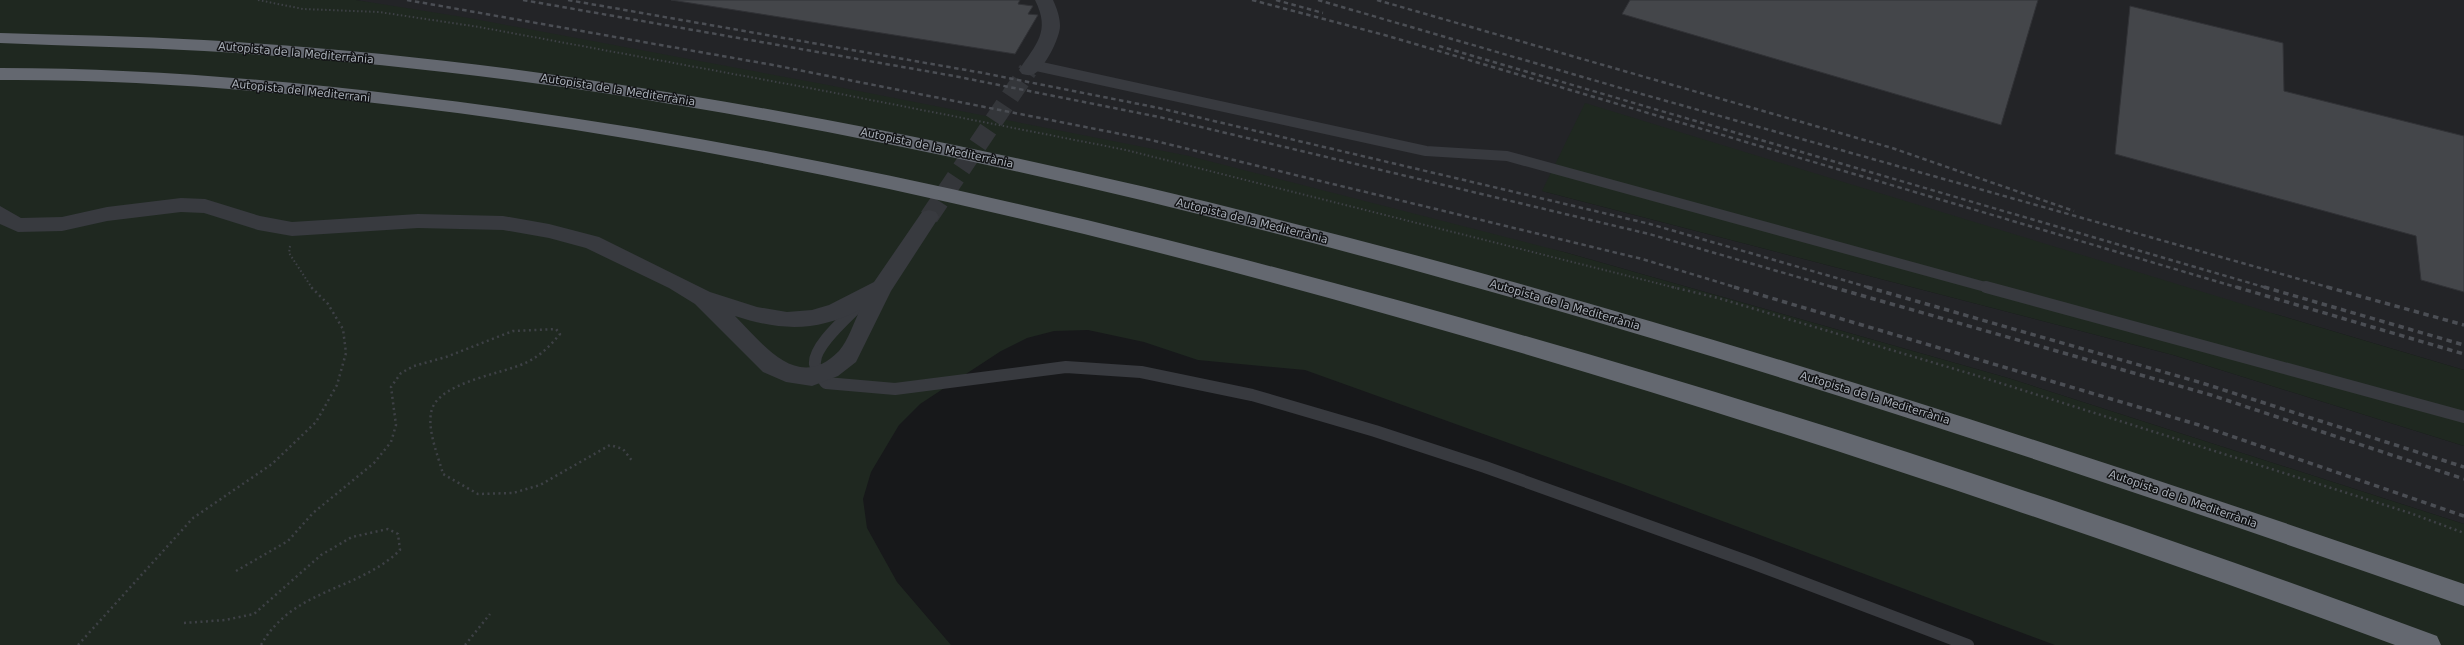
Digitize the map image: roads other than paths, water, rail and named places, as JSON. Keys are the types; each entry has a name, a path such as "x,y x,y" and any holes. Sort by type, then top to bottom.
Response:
{"highway":[{"name":"Autopista de la Mediterrània","path":"0,38 227,47 387,61 546,79 826,125 1073,177 1418,264 1804,376 2035,449 2464,595"},
{"name":"Autopista del Mediterrani","path":"0,74 132,76 260,86 422,104 601,128 868,177 1006,207 1397,307 1568,356 1916,465 2126,537 2428,645"}],"street":[{"path":"1030,68 1050,37 1053,24 1050,11 1044,0"},
{"path":"0,213 3,217 18,225 62,224 146,208 181,205 205,206 258,223 292,229 418,221 503,223 542,229 592,242 648,268 703,298 770,318 788,320 832,313 873,294"},
{"path":"703,298 771,366 797,376 812,377 840,364 848,356 873,294 929,217"}],"lane":[{"path":"1030,68 1426,151 1507,156 2464,416"},
{"path":"819,374 826,383 895,389 1066,367 1141,372 1252,396 1375,431 1485,467 1759,566 1968,645"}],"tunnel":[{"path":"929,217 1028,70"}],"railway":[{"path":"407,0 773,65 1151,140 1642,259 1738,288"},
{"path":"523,0 954,76 1159,117 1649,234 1836,288"},
{"path":"568,0 983,73 1159,108 1650,224 1871,288"},
{"path":"1252,0 1388,36 2239,288"},
{"path":"1276,0 1323,13"},
{"path":"1318,0 1631,91 2331,288"},
{"path":"1377,0 1892,148 2074,211"},
{"path":"1439,46 2267,288"},
{"path":"1734,287 2199,425 2464,516"},
{"path":"1832,287 2211,395 2464,479"},
{"path":"1867,287 2202,383 2464,467"},
{"path":"2236,287 2464,354"},
{"path":"2264,287 2464,345"},
{"path":"2327,287 2464,325"}]}
